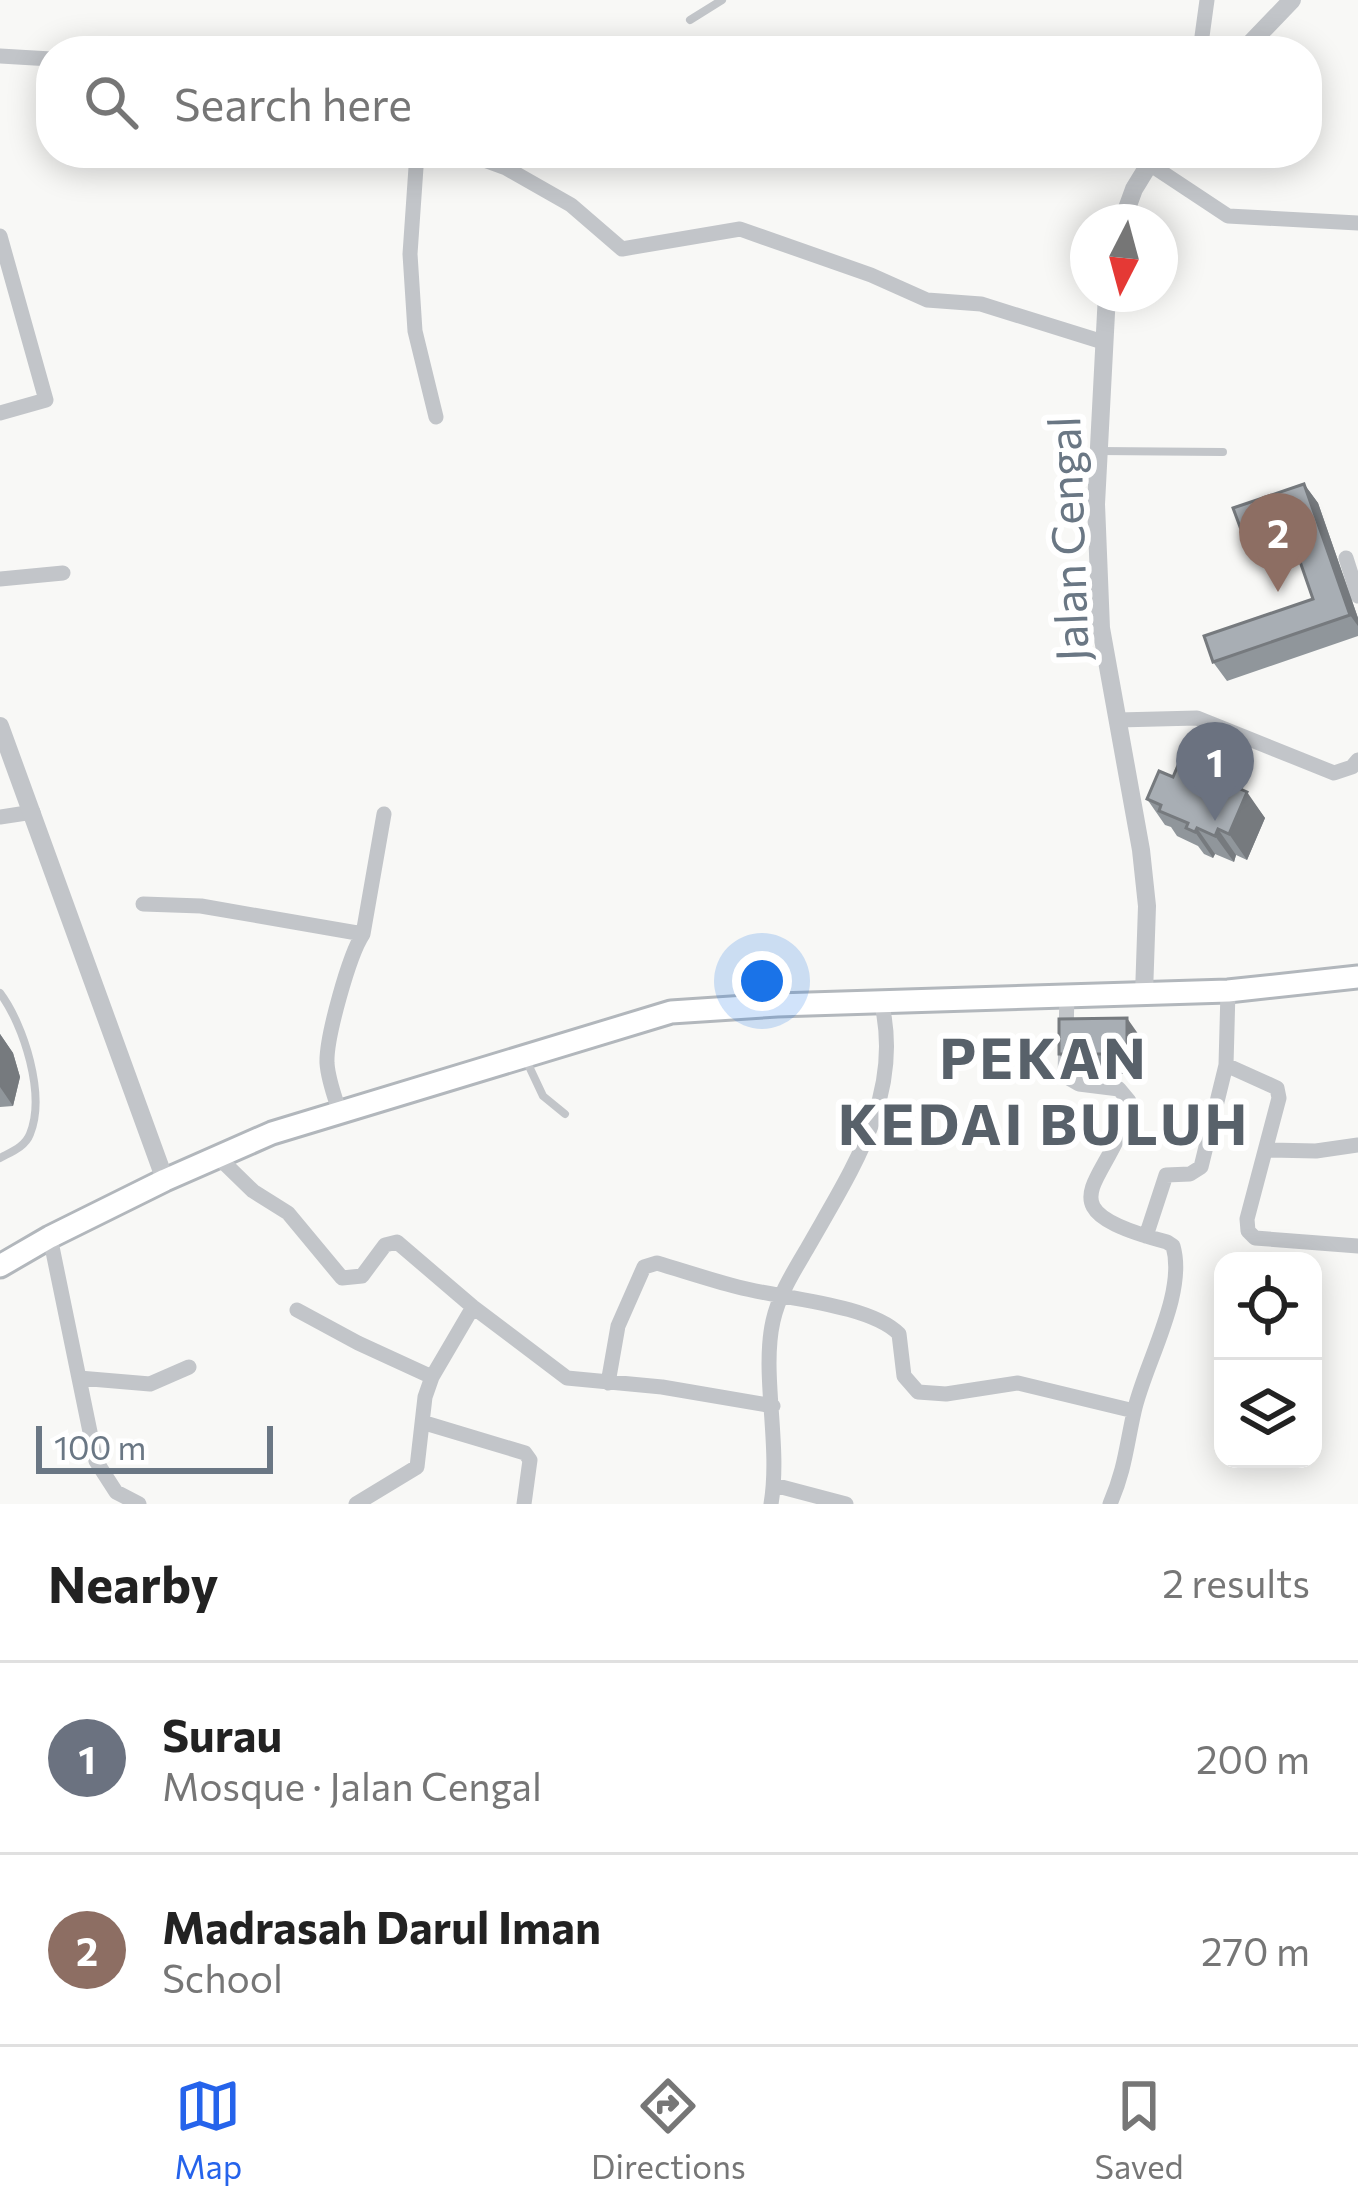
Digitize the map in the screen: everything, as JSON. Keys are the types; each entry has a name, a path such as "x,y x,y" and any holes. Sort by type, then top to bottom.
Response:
{"main road":[{"path":"0,1266 217,1156 339,1110 671,1012 1228,991 1358,977"}],"street":[{"path":"1202,36 1207,0"},
{"path":"1257,36 1292,0"},
{"path":"0,56 36,58"},
{"path":"416,168 410,254 415,332 436,417"},
{"path":"506,168 555,195 622,249 740,229 927,300 981,304 1103,342"},
{"path":"1131,204 1147,168"},
{"path":"1165,168 1228,216 1358,223"},
{"path":"0,236 46,400 0,412"},
{"name":"Jalan Cengal","path":"1106,312 1096,504 1101,628 1147,906 1144,994"},
{"path":"1346,558 1358,596"},
{"path":"0,579 63,573"},
{"path":"1118,720 1197,718 1334,773 1358,760"},
{"path":"2,737 166,1180"},
{"path":"0,818 33,812"},
{"path":"339,1110 329,1077 328,1048 354,949 363,934 384,814"},
{"path":"143,904 201,906 363,934"},
{"path":"1147,1236 1166,1175 1190,1174 1201,1167 1226,1065 1228,991"},
{"path":"1067,994 1065,1076 1079,1084 1119,1089 1129,1101 1096,1177 1091,1201 1095,1211 1112,1226 1173,1246 1177,1260 1172,1294 1134,1411 1127,1461 1110,1504"},
{"path":"771,1504 775,1485 771,1328 782,1294 880,1108 889,1042 881,1001"},
{"path":"1226,1065 1277,1088 1279,1098 1247,1219 1249,1231 1255,1238 1358,1246"},
{"path":"1268,1150 1316,1151 1358,1145"},
{"path":"217,1156 253,1191 288,1214 342,1278 362,1276 385,1245 397,1242 558,1374 578,1381 662,1387 773,1406"},
{"path":"50,1237 96,1461 116,1492 139,1504"},
{"path":"608,1383 617,1326 649,1263 782,1294 892,1328 902,1344 904,1376 918,1392 946,1394 1018,1383 1134,1411"},
{"path":"356,1504 417,1467 425,1397 432,1377 473,1307"},
{"path":"297,1310 432,1377"},
{"path":"79,1378 149,1384 189,1366"},
{"path":"425,1423 525,1453 530,1460 524,1504"},
{"path":"775,1485 846,1504"}],"lane":[{"path":"690,20 722,0"},
{"path":"1099,451 1223,452"},
{"path":"0,993 35,1078 30,1134 21,1147 0,1158"},
{"path":"524,1055 543,1096 565,1114"}],"building":[{"path":"1304,484 1350,615 1213,662 1204,636 1313,599 1286,521 1243,535 1233,508"},
{"path":"1185,749 1228,767 1222,781 1247,792 1229,834 1218,829 1215,836 1197,828 1195,832 1147,799 1159,771 1173,777"},
{"path":"1127,1018 1127,1054 1059,1054 1059,1019"}],"place":[{"name":"Madrasah Darul Iman","path":"1278,592"},
{"name":"Surau","path":"1215,821"}],"district":[{"name":"PEKAN KEDAI BULUH","path":"1044,1089"}]}
